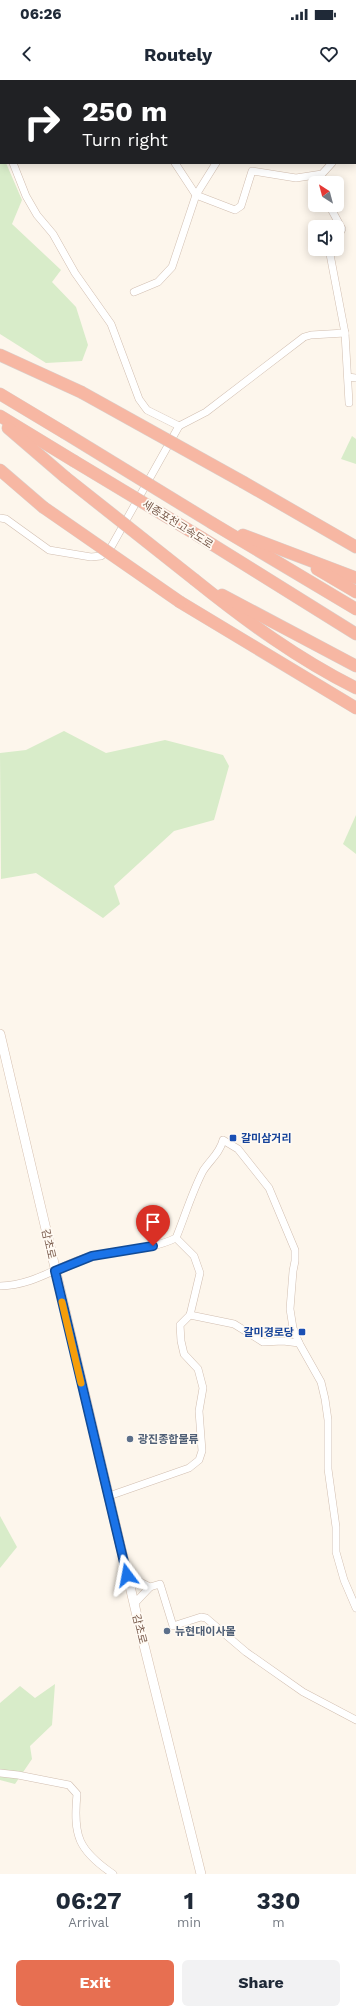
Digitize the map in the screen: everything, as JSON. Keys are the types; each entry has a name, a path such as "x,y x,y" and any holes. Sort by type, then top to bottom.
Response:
{"highway":[{"path":"0,356 81,392 356,547"},
{"name":"세종포천고속도로","path":"0,394 356,609"},
{"name":"세종포천고속도로","path":"0,416 202,538 356,634"},
{"path":"0,421 65,477 246,621 321,671 356,688"},
{"path":"0,470 43,507 180,602 356,708"},
{"path":"243,482 312,516 356,541"},
{"path":"212,523 356,578"},
{"path":"284,550 356,592"},
{"path":"195,580 330,654 356,666"},
{"path":"229,631 356,699"}],"main road":[{"name":"감초로","path":"0,1034 127,1575 201,1874"}],"street":[{"path":"12,164 33,209 53,234 75,273 111,324 124,355 126,370 139,399 147,410 179,426"},
{"path":"176,164 196,195 237,210 241,206 252,171 296,178 322,174 331,164"},
{"path":"134,292 158,282 172,267 196,195 215,164"},
{"path":"330,256 345,333 349,403"},
{"path":"0,518 6,519 49,550 91,557 101,556 110,549 179,426 206,412 304,337 311,335 345,333"},
{"path":"348,377 356,378"},
{"path":"0,1286 39,1279 92,1256 166,1243 176,1238 204,1170 221,1149 224,1140 233,1145 249,1162 269,1188 292,1243 295,1261 290,1309 293,1328 299,1343 321,1382 326,1400 328,1420 328,1469 336,1527 336,1552 344,1580 356,1608"},
{"path":"109,1496 189,1468 199,1460 202,1451 199,1411 203,1388 198,1369 184,1354 180,1325 190,1315 200,1273 194,1256 176,1238"},
{"path":"190,1315 234,1324 263,1342 283,1341 299,1343"},
{"path":"127,1575 150,1587"},
{"path":"134,1604 150,1587 160,1584 173,1626 201,1617 206,1618 246,1652 303,1692 356,1720"},
{"path":"0,1773 69,1785 77,1794 75,1812 77,1834 82,1844 98,1863 113,1874"}],"green space":[{"path":"0,164 6,164 22,200 12,224 61,270 52,282 76,307 88,345 82,361 46,363 0,334"},
{"path":"352,436 356,439 356,464 341,459"},
{"path":"64,731 106,753 165,740 223,755 229,766 214,820 174,831 114,886 120,904 103,918 36,873 1,879 0,753 26,750"},
{"path":"356,815 356,854 343,844"},
{"path":"0,1516 17,1547 0,1568"},
{"path":"55,1684 52,1725 30,1746 32,1759 15,1784 0,1780 0,1703 20,1686 35,1698"}],"slow traffic":[{"path":"62,1302 81,1383"}],"place":[{"name":"갈미삼거리","path":"233,1138"},
{"name":"갈미경로당","path":"302,1332"},
{"name":"광진종합물류","path":"130,1439"},
{"name":"뉴현대이사몰","path":"167,1631"}],"route":[{"path":"127,1575 55,1271 92,1256 153,1246"}]}
